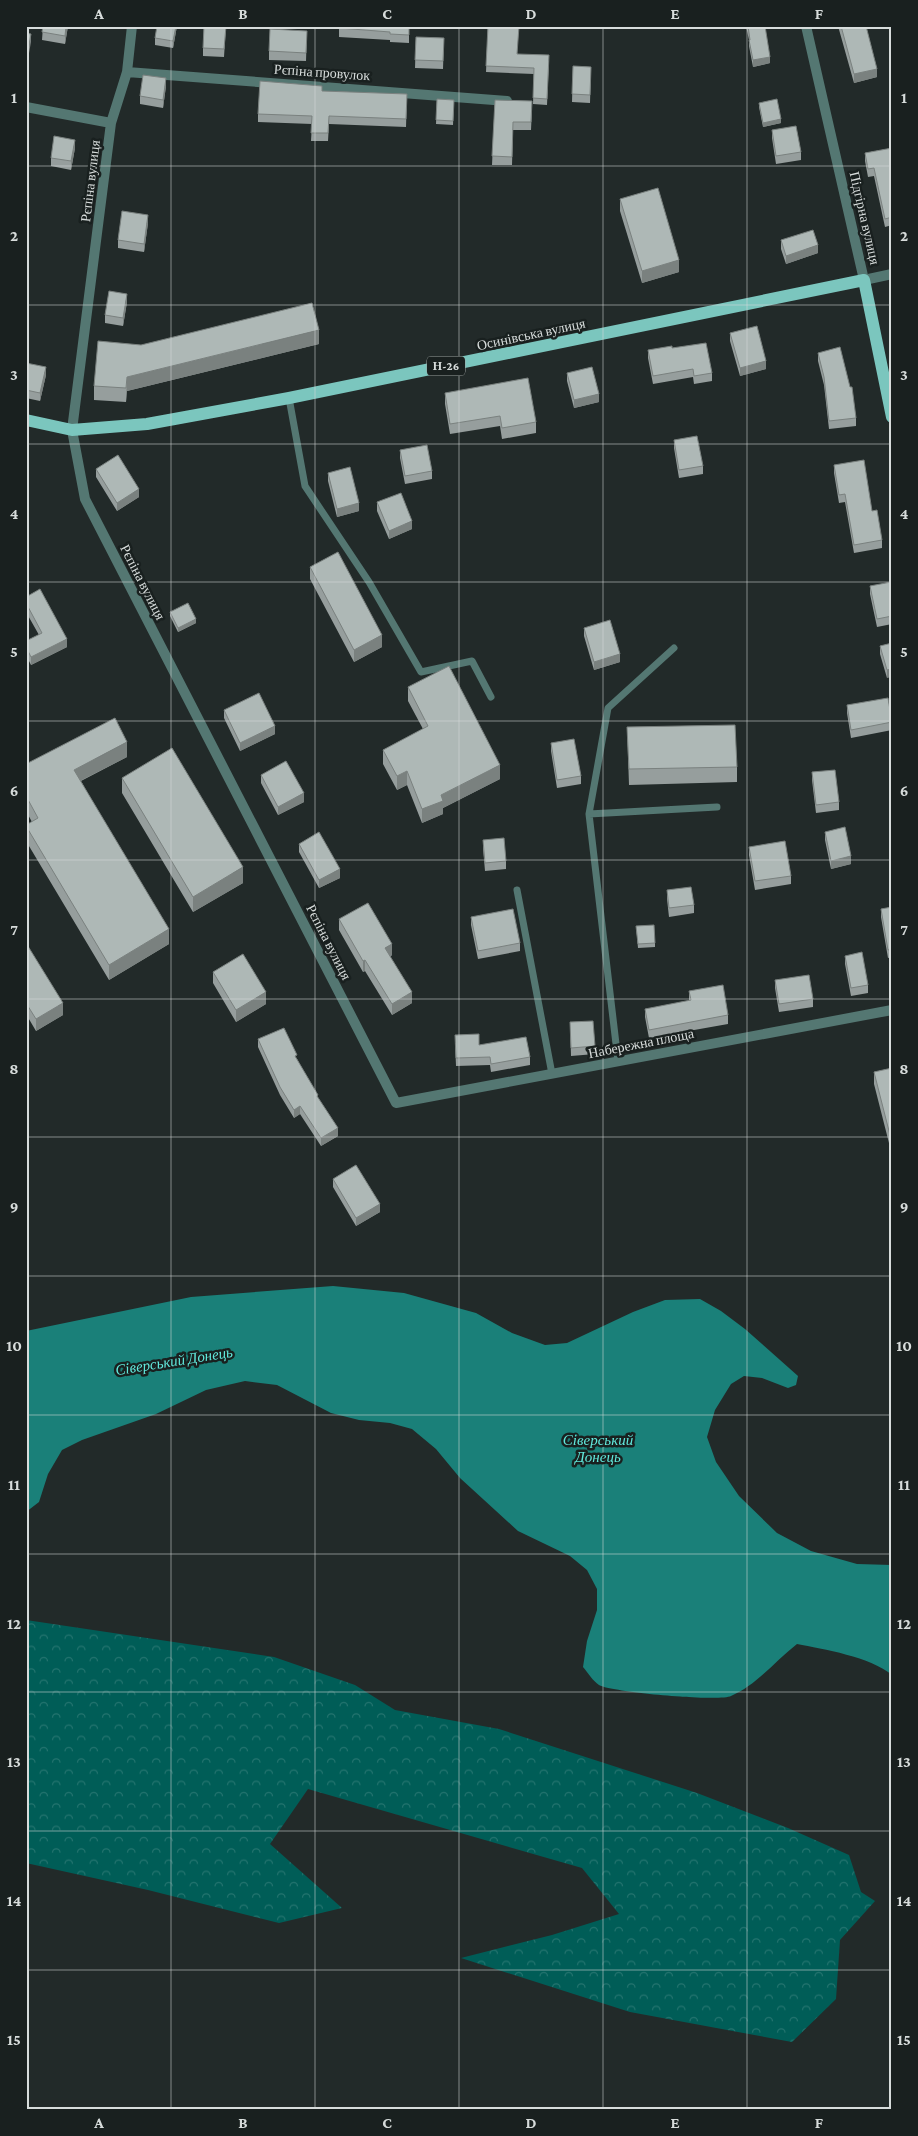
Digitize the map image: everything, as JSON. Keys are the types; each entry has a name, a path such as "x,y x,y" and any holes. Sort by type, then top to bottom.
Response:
{"main road":[{"name":"Осинівська вулиця","path":"26,420 72,430 146,424 289,398 864,280"},
{"name":"Підгірна вулиця","path":"864,280 892,417"}],"street":[{"name":"Рєпіна вулиця","path":"132,26 127,72 111,123 72,430 85,499 396,1103"},
{"name":"Підгірна вулиця","path":"806,26 864,280"},
{"name":"Рєпіна провулок","path":"127,72 515,102"},
{"path":"26,107 111,123"},
{"name":"Осинівська вулиця","path":"864,280 892,274"},
{"name":"Набережна площа","path":"396,1103 892,1010"}],"lane":[{"path":"289,398 305,486 369,582 421,672 472,661 491,697"},
{"path":"618,1061 589,814 608,708 674,648"},
{"path":"589,814 717,807"},
{"path":"517,890 552,1074"}],"green space":[{"path":"26,1620 274,1657 355,1685 395,1710 499,1729 697,1793 788,1828 849,1855 861,1892 875,1901 840,1940 836,1999 792,2042 630,2012 461,1958 552,1935 619,1914 582,1868 308,1789 270,1844 342,1908 279,1923 148,1890 26,1863"}],"water":[{"name":"Сіверський Донець","path":"333,1286 404,1293 476,1313 512,1333 545,1345 567,1343 633,1312 665,1300 700,1299 721,1311 745,1329 798,1376 796,1385 788,1388 762,1378 744,1376 731,1384 715,1410 707,1437 716,1462 739,1496 777,1533 811,1551 857,1564 892,1565 892,1675 872,1663 860,1659 833,1651 797,1644 749,1686 731,1696 722,1698 623,1691 599,1685 583,1667 587,1641 597,1610 597,1589 587,1570 570,1556 518,1531 460,1478 436,1449 412,1429 390,1423 359,1420 331,1413 277,1385 245,1381 206,1390 156,1414 82,1440 62,1450 48,1474 39,1502 26,1512 26,1331 191,1297"}],"building":[{"path":"43,26 66,26 65,36 42,32"},
{"path":"157,26 176,26 173,41 155,38"},
{"path":"204,26 226,26 224,49 203,48"},
{"path":"339,26 409,26 409,35 339,28"},
{"path":"488,26 519,26 517,54 549,55 547,99 533,98 534,68 486,66"},
{"path":"748,26 765,26 770,57 753,60"},
{"path":"841,26 866,26 877,69 854,74"},
{"path":"270,29 307,31 306,53 269,51"},
{"path":"26,33 31,34 26,62"},
{"path":"416,37 444,38 443,61 415,60"},
{"path":"573,66 591,67 590,95 572,94"},
{"path":"143,75 166,78 163,100 140,96"},
{"path":"260,81 322,86 322,91 407,94 406,119 329,116 328,133 311,133 312,116 258,114"},
{"path":"437,99 454,100 453,121 436,120"},
{"path":"777,99 781,119 763,123 759,103"},
{"path":"495,100 532,101 531,122 513,122 512,157 492,156"},
{"path":"796,126 801,152 776,156 772,130"},
{"path":"54,136 75,140 71,161 51,158"},
{"path":"892,148 892,217 885,219 874,168 868,169 865,153"},
{"path":"658,188 679,260 642,271 620,199"},
{"path":"122,211 148,215 144,244 118,240"},
{"path":"813,230 818,245 786,256 781,240"},
{"path":"109,291 127,294 123,318 105,315"},
{"path":"312,303 319,330 127,377 126,388 94,386 98,341 141,345"},
{"path":"757,326 766,361 740,368 730,333"},
{"path":"706,343 712,373 694,376 693,369 653,376 648,350"},
{"path":"840,347 850,387 852,387 856,418 829,421 824,377 818,353"},
{"path":"26,363 46,367 40,393 26,390"},
{"path":"592,367 599,394 574,400 567,373"},
{"path":"528,378 536,422 502,428 500,416 450,424 445,393"},
{"path":"697,436 703,466 679,470 674,440"},
{"path":"427,445 432,471 405,476 400,450"},
{"path":"118,455 139,489 117,503 96,469"},
{"path":"864,460 872,511 877,510 882,540 854,545 845,494 839,495 834,465"},
{"path":"350,467 359,503 337,509 328,473"},
{"path":"401,493 412,521 389,531 377,502"},
{"path":"338,552 382,635 354,650 310,567"},
{"path":"891,582 892,616 877,619 870,586"},
{"path":"40,589 67,639 31,657 26,647 26,641 42,633 26,603 26,597"},
{"path":"188,603 196,619 178,628 170,612"},
{"path":"610,620 620,654 594,662 584,628"},
{"path":"892,643 892,669 887,670 880,646"},
{"path":"449,666 500,765 441,795 443,801 422,809 407,771 397,776 383,750 428,726 408,687"},
{"path":"259,693 275,726 240,743 224,710"},
{"path":"888,698 892,722 851,730 847,705"},
{"path":"115,718 127,742 74,770 169,929 109,965 26,826 38,818 26,796 26,764"},
{"path":"735,725 737,767 629,769 627,727"},
{"path":"574,739 581,776 557,780 551,743"},
{"path":"172,748 243,867 193,897 122,778"},
{"path":"286,761 304,793 278,807 261,775"},
{"path":"835,770 839,802 816,805 812,772"},
{"path":"845,827 851,856 831,861 825,832"},
{"path":"319,832 340,869 319,880 299,844"},
{"path":"504,838 506,861 485,863 483,840"},
{"path":"785,841 791,876 755,881 749,847"},
{"path":"691,887 694,905 669,908 667,890"},
{"path":"368,903 392,944 385,948 412,992 392,1004 365,960 363,961 339,919"},
{"path":"892,907 892,949 888,950 881,909"},
{"path":"513,909 520,943 478,951 471,917"},
{"path":"654,925 655,943 638,944 636,926"},
{"path":"26,943 63,1003 36,1019 26,1003"},
{"path":"862,952 868,985 851,988 845,956"},
{"path":"243,954 266,992 236,1010 213,972"},
{"path":"809,975 813,999 779,1004 775,980"},
{"path":"723,985 728,1015 649,1030 645,1009 691,1000 689,991"},
{"path":"593,1021 595,1046 571,1048 570,1022"},
{"path":"284,1028 297,1055 295,1056 317,1096 338,1128 321,1138 300,1106 294,1110 280,1087 258,1039"},
{"path":"479,1034 479,1045 526,1037 530,1057 491,1064 490,1057 456,1058 455,1035"},
{"path":"892,1068 892,1135 890,1135 874,1072"},
{"path":"356,1165 380,1204 356,1218 333,1179"}]}
